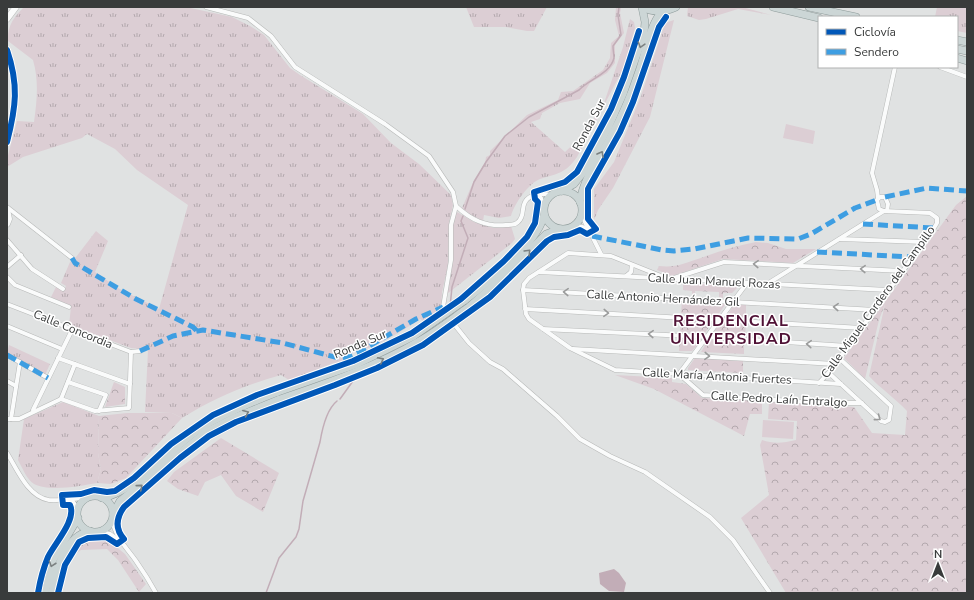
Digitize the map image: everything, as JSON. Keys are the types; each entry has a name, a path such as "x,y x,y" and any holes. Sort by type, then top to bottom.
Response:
{"highway":[{"path":"642,7 662,11 676,7"},
{"name":"Ronda Sur","path":"562,191 574,184 585,170 608,128 623,94 644,34 645,22 642,7"},
{"path":"773,7 818,18"},
{"path":"809,7 851,16"},
{"name":"Ronda Sur","path":"580,202 583,185 612,135 624,109 638,74 653,24 662,11"},
{"path":"102,498 118,494 201,428 242,406 333,381 374,364 421,340 502,278 546,234 574,225 581,214 580,202 573,194 562,191 550,195 544,205 542,225 535,235 467,304"},
{"path":"544,214 550,224 560,229"},
{"path":"52,593 56,576 67,548 78,535 91,531 99,531 107,527 120,501 206,432 279,396"},
{"path":"91,531 82,527 78,518 78,509 87,498 97,496 102,498 110,504 112,516"},
{"path":"45,593 53,560 78,518"}],"main road":[{"path":"7,19 16,7"},
{"path":"7,50 15,76 16,90 15,108 7,142"},
{"path":"7,208 8,223"}],"street":[{"path":"206,7 248,18 271,36 295,67 385,124 429,156 454,192 456,206 451,225 451,260 443,307 455,327 469,343 490,362 503,369 557,416 580,439 610,456 645,472 710,517 733,540 770,593"},
{"path":"884,209 878,198 872,173 895,68"},
{"path":"943,68 967,77"},
{"path":"767,284 884,209 887,201 877,190"},
{"path":"536,195 541,198 544,205"},
{"path":"456,206 466,216 478,222 495,226 510,225 519,222 522,217 525,202 531,196 550,195"},
{"path":"878,198 884,197"},
{"path":"7,208 72,258"},
{"name":"Calle Miguel Cordero del Campillo","path":"819,383 830,371 862,328 937,223 934,214 884,209"},
{"path":"581,214 590,229 601,254"},
{"path":"8,223 13,215 18,215"},
{"path":"574,225 590,229"},
{"path":"840,238 924,242"},
{"path":"7,240 32,269 63,289"},
{"path":"593,360 556,339 527,317 523,290 524,284 550,264 568,253 601,254 666,278"},
{"path":"7,267 20,255"},
{"path":"808,258 812,267"},
{"path":"671,279 724,262 902,271"},
{"path":"550,264 552,273"},
{"path":"626,276 632,272 632,265"},
{"path":"632,265 635,268 638,277"},
{"path":"643,277 646,270"},
{"name":"Calle Juan Manuel Rozas","path":"539,272 888,290"},
{"path":"691,272 690,276 692,280"},
{"path":"780,276 781,285"},
{"path":"7,277 15,285 69,308"},
{"path":"679,374 747,283"},
{"name":"Calle Antonio Hernández Gil","path":"523,290 875,310"},
{"path":"875,290 884,297"},
{"name":"Calle Concordia","path":"7,304 34,313 72,330 132,352 140,351"},
{"path":"525,309 862,328"},
{"path":"7,326 62,349"},
{"path":"853,327 858,333"},
{"path":"541,329 848,346"},
{"path":"32,411 72,330"},
{"path":"556,339 555,333 558,330"},
{"path":"570,348 835,364"},
{"path":"593,360 592,354 595,350"},
{"path":"20,362 9,419 19,419 32,411 61,399 99,411 129,408 132,352"},
{"path":"7,355 48,378"},
{"path":"58,358 130,384"},
{"path":"827,363 830,371 841,384 880,421 885,422 889,420 891,406 839,358"},
{"name":"Calle María Antonia Fuertes","path":"593,360 615,370 841,384"},
{"path":"61,399 75,364"},
{"name":"Calle Pedro Laín Entralgo","path":"679,374 703,395 823,403 862,403"},
{"path":"7,381 16,386"},
{"path":"68,382 106,396 99,411"},
{"path":"7,453 28,486 40,497 54,500 87,498"},
{"path":"64,499 71,501 78,509"},
{"path":"112,516 115,532 119,540 136,561 156,593"},
{"path":"99,531 110,534 119,540"}],"green space":[{"path":"24,7 186,7 232,17 264,35 290,68 363,114 391,143 419,164 451,195 453,205 449,223 448,266 442,292 441,312 437,318 428,324 420,319 379,343 352,353 348,363 334,363 289,380 281,375 255,383 230,393 182,418 172,413 145,412 148,350 131,348 69,325 71,307 51,297 56,287 64,290 66,286 61,283 70,262 76,257 96,231 108,241 95,272 118,288 159,309 188,205 137,170 115,149 87,134 82,138 23,157 7,167 7,159 17,121 34,122 36,106 37,83 33,60 8,41 10,26 17,14"},
{"path":"466,7 547,7 534,31 527,31 506,27 474,27"},
{"path":"616,7 621,8 620,13 624,33 615,45 615,63 607,73 590,83 580,99 560,103 542,113 540,119 531,122 565,152 581,137 603,106 623,47 630,19 634,22 635,28 624,67 573,163 565,170 540,179 531,185 519,200 511,216 499,218 484,215 483,221 469,214 462,208 474,180 485,163 486,157 490,155 490,151 527,115 558,100 561,92 573,91 603,70 610,58 611,43 619,36 615,20"},
{"path":"688,7 742,7 771,15 738,9 699,20 687,16"},
{"path":"937,7 967,7 967,33 958,31 958,16 935,16"},
{"path":"674,20 650,117 613,188 598,210 594,220 594,189 614,162 641,96 665,23"},
{"path":"786,124 815,131 813,144 783,138"},
{"path":"967,196 967,593 786,593 741,518 769,495 760,445 762,440 779,443 796,440 797,421 768,419 769,402 854,407 872,433 905,435 907,411 869,376 885,304 879,320 865,379 844,358 956,205"},
{"path":"457,212 474,222 494,228 511,226 515,239 512,243 447,294 452,260 453,224 455,213"},
{"path":"756,242 768,243 786,249 816,249 793,263 723,259 672,276 657,270 659,266 680,265 721,251"},
{"path":"683,283 738,287 732,293 723,293 723,298 719,297 719,292 695,291 695,296 692,296 692,291 683,290"},
{"path":"682,301 725,305 717,316 681,313"},
{"path":"734,304 746,305 746,317 727,316"},
{"path":"681,319 709,321 712,323 704,334 680,332"},
{"path":"721,322 746,323 745,336 714,334 714,331"},
{"path":"680,338 697,340 699,343 692,351 679,351"},
{"path":"708,340 744,342 744,354 701,352"},
{"path":"9,345 50,364 45,375 7,353"},
{"path":"695,358 743,361 743,373 688,370"},
{"path":"615,375 672,378 672,382 686,384 702,398 762,401 762,414 750,414 744,436 654,389"},
{"path":"114,382 125,387 125,404 105,407"},
{"path":"63,402 99,416 98,453 101,469 97,483 65,488 48,488 40,486 29,480 18,460 24,419"},
{"path":"127,413 172,413 182,418 126,478 111,484 97,483 101,469 98,453 99,416"},
{"path":"763,420 794,422 793,439 762,437"},
{"path":"221,438 279,473 263,512 236,496 221,475 205,482 198,496 178,489 167,481 174,472"},
{"path":"109,541 125,554 146,584 139,592 118,560 107,549 81,550 72,556 78,546 85,542"}],"shaded area":[{"path":"614,569 626,583 624,592 609,591 600,584 599,573"}],"waterway":[{"path":"465,209 474,182 486,162 505,136 529,117 579,90 604,72 612,64 614,58 613,46 621,35 618,15 619,7"},
{"path":"450,307 452,287 468,238 461,221 463,216"},
{"path":"434,336 446,328"},
{"path":"410,350 426,341"},
{"path":"340,399 353,381 375,367"},
{"path":"266,593 279,558 296,537 299,529 303,501 324,426 330,409 337,401"}],"marked path":[{"path":"885,197 927,188 967,191"},
{"path":"592,236 674,251 694,249 748,238 798,239 811,234 855,208 877,200"},
{"path":"863,224 934,228"},
{"path":"817,252 912,257"},
{"path":"72,258 75,263 136,299 193,327 197,331"},
{"path":"140,351 173,336 203,330 283,343 342,359 357,353 416,319 443,307"},
{"path":"7,355 48,378"}],"cycle path":[{"path":"58,593 65,565 79,542 88,538 106,537 117,544 124,539 118,527 119,515 124,507 180,458 209,436 236,422 377,368 423,345 490,297 547,241 554,237 568,235 580,230 587,234 596,229 588,219 588,189 620,132 633,102 659,27 666,17"},
{"path":"38,593 48,557 68,525 70,518 70,505 63,505 62,495 81,494 94,490 107,492 115,491 134,478 171,444 213,415 257,395 353,361 412,333 461,299 504,261 527,237 535,223 538,202 535,199 534,192 565,182 577,172 611,109 624,77 639,31"},
{"path":"7,50 15,85 14,107 7,142"}],"district":[{"name":"RESIDENCIAL UNIVERSIDAD","path":"731,329"}]}
